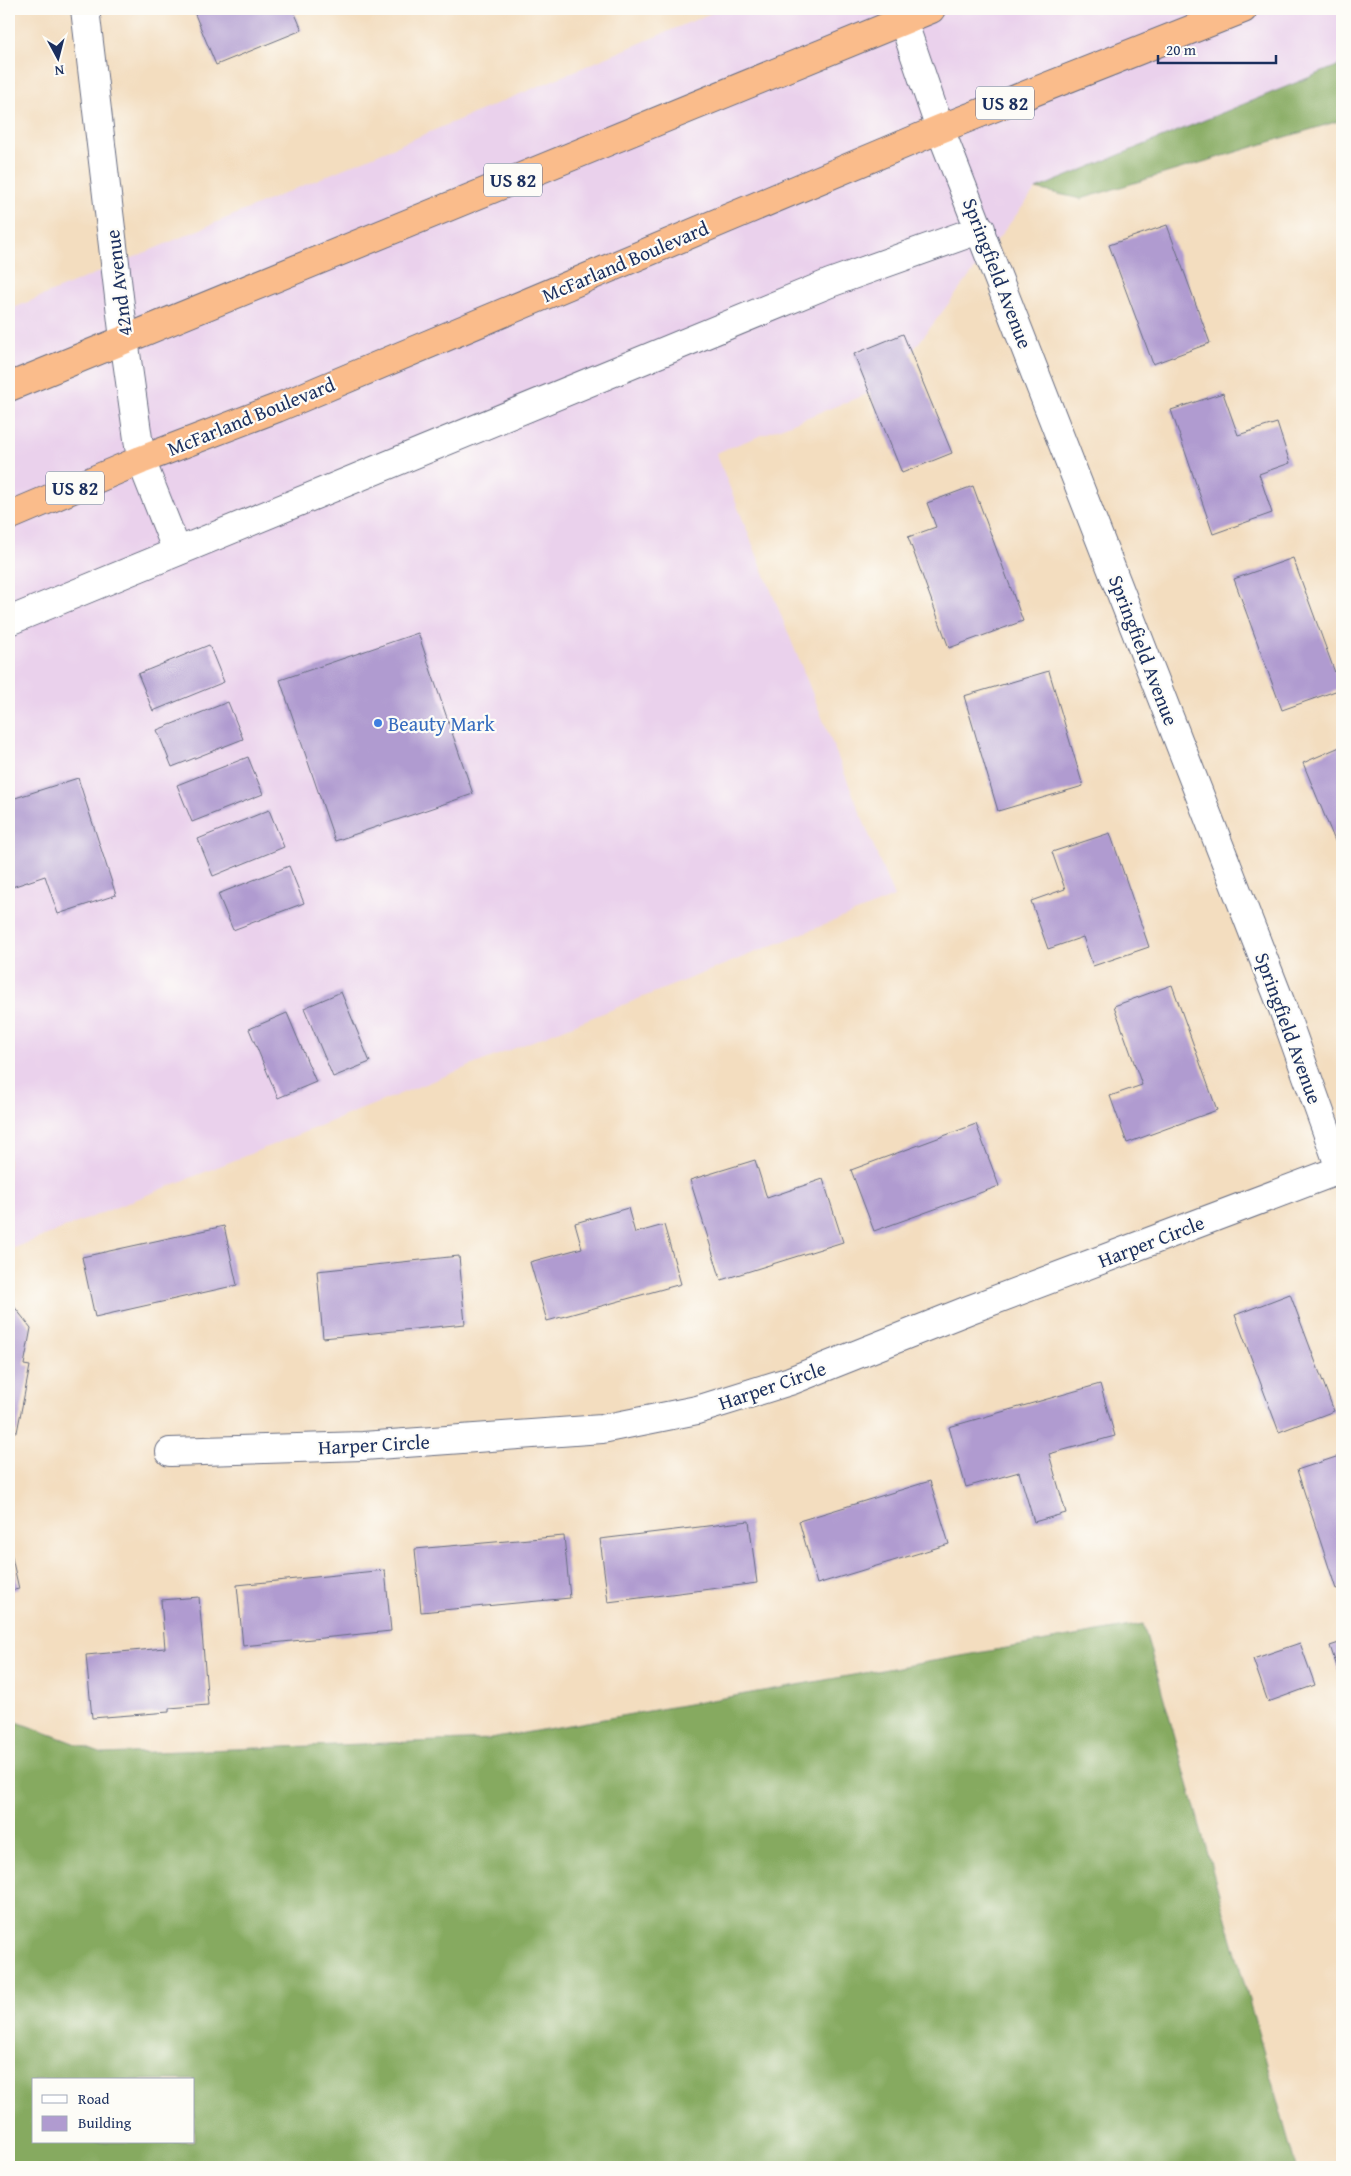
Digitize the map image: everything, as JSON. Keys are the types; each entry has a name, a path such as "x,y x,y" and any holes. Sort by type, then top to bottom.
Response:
{"highway":[{"name":"US 82","path":"9,387 900,15 931,9"},
{"name":"McFarland Boulevard","path":"9,516 141,460 277,408 940,129 1243,9"}],"street":[{"name":"42nd Avenue","path":"85,9 124,340 141,460 177,551"},
{"name":"Springfield Avenue","path":"900,15 940,129 981,229 1283,1009 1342,1170"},
{"path":"9,621 830,283 981,229"},
{"name":"Harper Circle","path":"170,1452 363,1446 602,1429 697,1410 790,1382 971,1309 1342,1170"}],"shaded area":[{"path":"721,9 1342,9 1342,64 1036,189 885,387 716,453 894,897 9,1250 9,310"}],"green space":[{"path":"1342,64 1342,120 1081,199 1036,189"},
{"path":"1143,1624 1296,2167 9,2167 9,1719 103,1754 490,1739"}],"building":[{"path":"202,9 293,9 302,30 216,65 194,12"},
{"path":"1167,225 1210,343 1153,364 1109,245"},
{"path":"903,334 952,453 902,473 854,354"},
{"path":"1223,393 1238,435 1277,423 1290,463 1259,474 1272,513 1213,534 1171,410"},
{"path":"973,486 1023,621 949,648 908,537 936,527 927,503"},
{"path":"1293,558 1341,689 1282,710 1234,579"},
{"path":"418,633 473,794 335,841 280,680"},
{"path":"209,645 224,682 153,711 138,674"},
{"path":"1049,671 1083,786 998,811 964,696"},
{"path":"228,702 243,739 172,767 157,730"},
{"path":"1342,746 1342,858 1303,763"},
{"path":"248,757 263,794 192,822 177,785"},
{"path":"78,778 116,895 58,914 45,876 9,888 9,800"},
{"path":"269,810 284,847 213,876 198,839"},
{"path":"1110,833 1149,947 1093,966 1083,937 1048,949 1031,901 1065,889 1052,852"},
{"path":"289,866 304,903 233,930 218,894"},
{"path":"1172,985 1217,1110 1127,1143 1110,1096 1142,1085 1114,1006"},
{"path":"341,992 370,1062 333,1077 304,1008"},
{"path":"287,1013 316,1082 278,1098 249,1029"},
{"path":"976,1124 999,1186 874,1231 851,1170"},
{"path":"755,1160 767,1198 823,1179 843,1242 721,1280 690,1180"},
{"path":"628,1208 635,1233 664,1225 681,1284 547,1321 530,1262 582,1248 575,1223"},
{"path":"224,1226 237,1285 95,1317 82,1257"},
{"path":"459,1256 465,1324 323,1338 317,1271"},
{"path":"1290,1294 1334,1411 1279,1432 1235,1315"},
{"path":"9,1300 31,1328 24,1365 30,1366 17,1432 9,1431"},
{"path":"1100,1384 1115,1436 1049,1454 1066,1513 1034,1522 1019,1472 966,1487 949,1427"},
{"path":"1342,1455 1342,1587 1336,1589 1297,1470"},
{"path":"930,1481 949,1544 817,1584 799,1521"},
{"path":"749,1521 757,1583 608,1602 600,1539"},
{"path":"564,1536 570,1598 421,1612 415,1549"},
{"path":"9,1544 19,1589 9,1591"},
{"path":"385,1570 391,1631 243,1646 237,1585"},
{"path":"199,1597 208,1705 169,1708 169,1712 92,1718 86,1655 165,1648 161,1600"},
{"path":"1342,1642 1342,1682 1330,1646"},
{"path":"1300,1643 1315,1685 1268,1702 1253,1659"}],"place":[{"name":"Beauty Mark","path":"378,723"}]}
